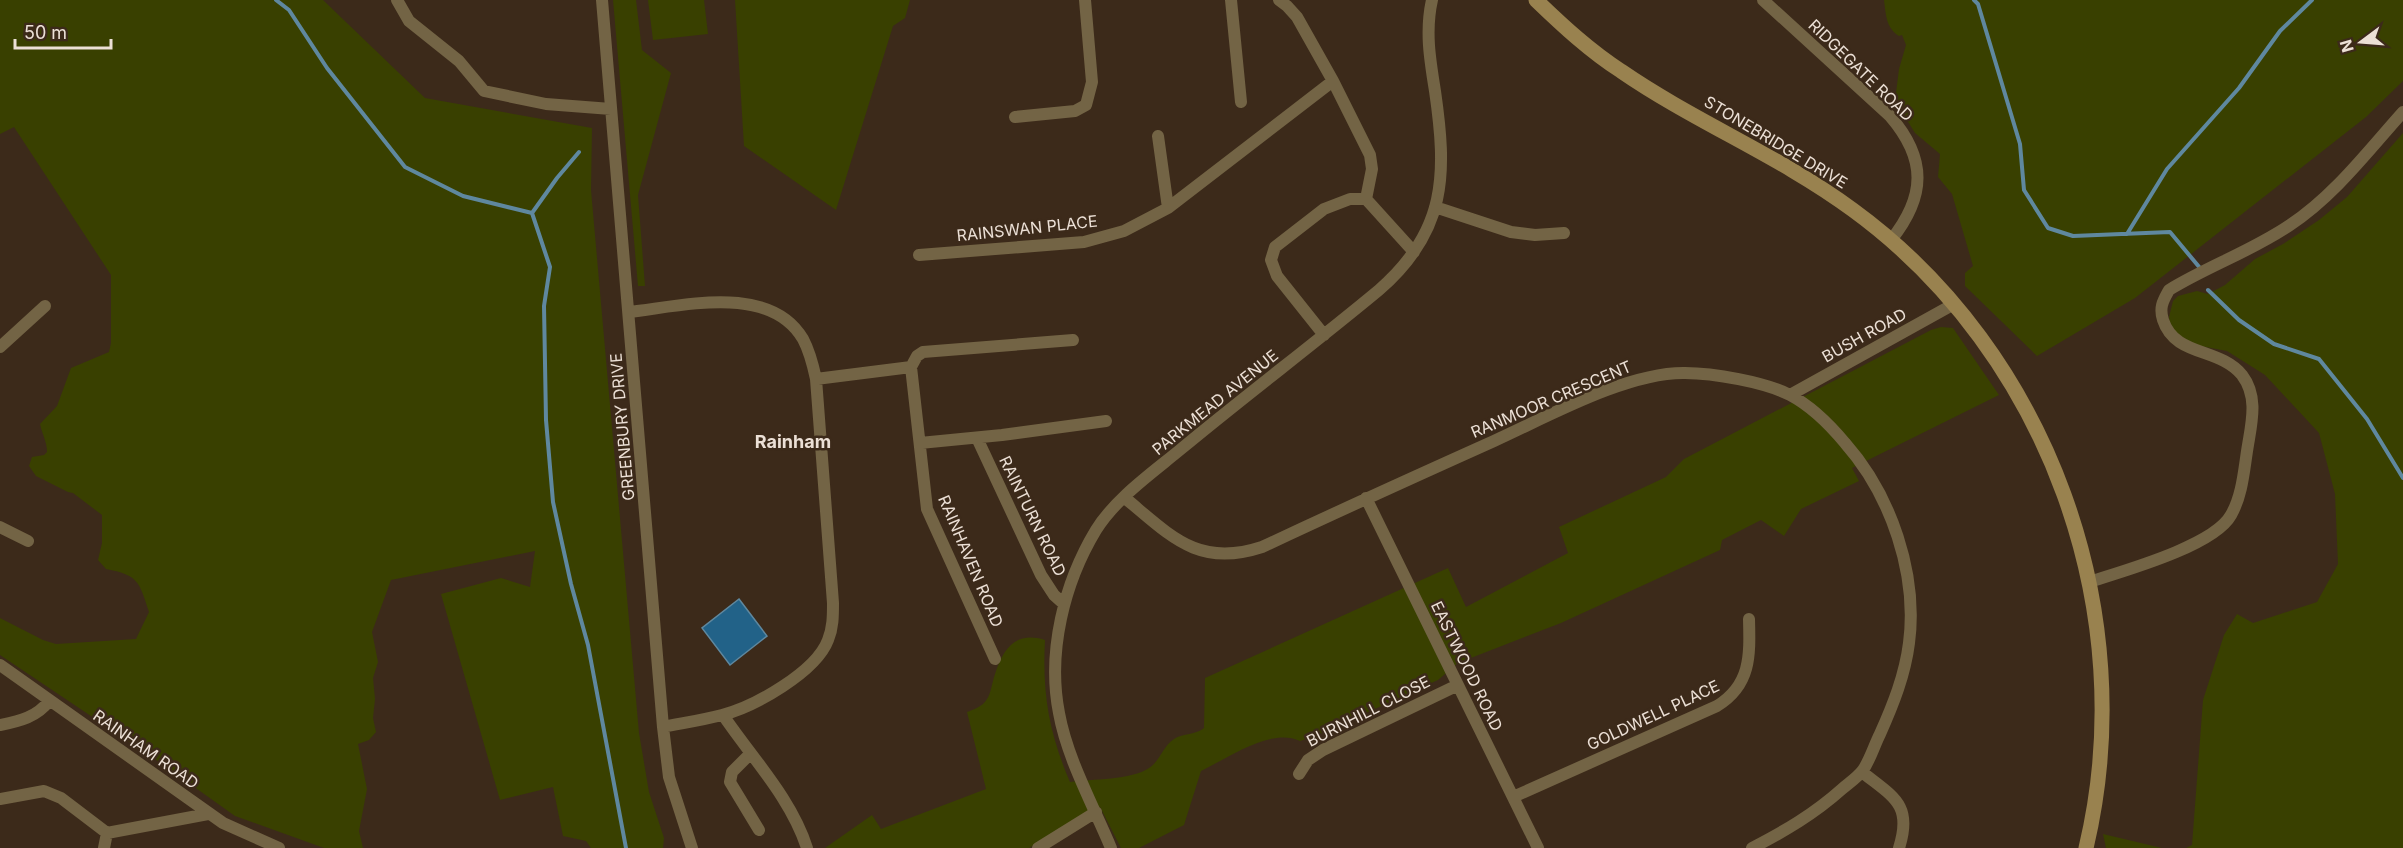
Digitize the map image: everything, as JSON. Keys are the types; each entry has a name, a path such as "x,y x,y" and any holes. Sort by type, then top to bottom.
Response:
{"street":[{"path":"397,0 409,21 459,61 484,91 546,104 611,109"},
{"name":"GREENBURY DRIVE","path":"602,0 663,727 669,777 692,848"},
{"path":"1015,117 1075,111 1086,105 1092,82 1085,0"},
{"path":"1231,0 1241,102"},
{"path":"1279,0 1297,17 1333,81 1370,155 1372,169 1366,199"},
{"name":"PARKMEAD AVENUE","path":"1111,848 1067,744 1059,713 1055,661 1064,604 1082,558 1097,529 1125,498 1391,279 1414,252 1428,228 1442,177 1443,158 1428,42 1432,0"},
{"name":"STONEBRIDGE DRIVE","path":"1536,0 1566,29 1619,71 1805,177 1854,210 1891,240 1954,304 1986,346 2026,409 2049,454 2072,515 2099,630 2102,733 2097,799 2086,848"},
{"name":"RIDGEGATE ROAD","path":"1763,0 1890,116 1910,145 1918,179 1915,200 1908,219 1891,240"},
{"name":"RAINSWAN PLACE","path":"919,255 1084,242 1124,231 1168,208 1333,81"},
{"path":"2089,582 2190,546 2215,532 2227,522 2238,500 2252,418 2253,399 2240,373 2222,360 2181,344 2171,337 2160,312 2162,301 2169,290 2248,251 2291,225 2319,203 2403,112"},
{"path":"1158,135 1168,208"},
{"path":"1324,335 1277,276 1271,256 1275,247 1324,209 1350,199 1366,199 1414,252"},
{"path":"1435,207 1511,232 1535,235 1564,233"},
{"path":"629,312 707,303 748,304 765,308 780,315 803,339 816,379 833,603 832,626 828,641 820,656 807,668 752,703 723,715 663,727"},
{"name":"BUSH ROAD","path":"1790,395 1954,304"},
{"path":"0,346 45,306"},
{"path":"816,379 911,367 917,356 923,352 1073,340"},
{"name":"RAINHAVEN ROAD","path":"911,367 927,509 995,660"},
{"name":"RANMOOR CRESCENT","path":"1125,498 1172,537 1197,550 1218,555 1242,553 1262,547 1572,405 1652,376 1684,373 1721,377 1755,384 1790,395 1827,422 1861,461 1881,497 1899,538 1906,570 1910,608 1910,642 1902,678 1887,719 1862,772 1799,823 1752,848"},
{"name":"RAINTURN ROAD","path":"920,442 977,438 1106,421"},
{"name":"RAINTURN ROAD","path":"977,438 1041,575 1064,604"},
{"name":"EASTWOOD ROAD","path":"1366,498 1538,848"},
{"path":"0,527 28,541"},
{"name":"GOLDWELL PLACE","path":"1513,797 1728,699 1738,690 1745,676 1750,646 1749,619"},
{"name":"RAINHAM ROAD","path":"0,665 208,814 242,833 279,848"},
{"name":"BURNHILL CLOSE","path":"1299,774 1308,760 1323,750 1458,685"},
{"path":"0,725 34,715 42,710 49,701"},
{"path":"723,715 776,789 797,824 807,848"},
{"path":"750,754 732,772 730,782 759,830"},
{"path":"1862,772 1894,797 1902,810 1905,824 1899,848"},
{"path":"0,799 44,791 61,798 107,833 208,814"},
{"path":"1038,848 1096,812"},
{"path":"104,848 107,833"}],"green space":[{"path":"0,0 323,0 425,98 592,128 591,190 639,733 649,792 664,838 663,848 591,848 586,841 563,836 553,787 500,800 441,594 501,578 530,587 535,551 391,580 372,632 378,662 373,678 375,699 373,718 376,732 369,740 358,744 367,789 359,831 363,848 324,848 235,816 155,759 0,655 0,618 43,640 56,644 136,639 149,612 143,593 136,581 125,574 106,569 98,560 102,543 102,515 73,493 36,476 29,466 32,457 44,455 47,452 40,424 57,406 71,368 109,352 111,275 14,127 0,134"},
{"path":"613,0 636,0 642,50 671,73 638,195 645,286 638,286"},
{"path":"648,0 704,0 708,34 653,40"},
{"path":"735,0 910,0 905,18 893,26 836,210 744,146"},
{"path":"1884,0 2403,0 2403,81 2366,117 2135,298 2037,356 1965,286 1965,273 1973,266 1952,194 1938,177 1940,154 1915,133 1895,101 1899,69 1906,45 1902,35 1895,33 1889,25"},
{"path":"2403,133 2403,848 2186,848 2192,845 2203,700 2224,635 2237,614 2253,623 2317,602 2338,564 2335,494 2319,433 2265,375 2227,351 2195,345 2171,331 2169,317 2173,301 2178,296 2197,291 2208,294 2225,285 2255,259 2319,220 2347,197"},
{"path":"1941,327 1953,328 1999,395 1852,468 1859,481 1801,509 1784,536 1761,520 1722,540 1720,550 1561,623 1458,663 1438,680 1318,735 1300,741 1276,738 1237,752 1201,771 1184,825 1139,848 1121,848 1100,807 1029,848 825,848 872,815 881,829 986,789 967,712 986,701 1004,653 1016,641 1024,638 1045,640 1048,713 1070,782 1122,777 1142,772 1153,765 1174,739 1204,728 1205,678 1448,568 1466,607 1568,553 1559,527 1666,477 1684,459 1931,330"},
{"path":"2103,834 2162,848 2106,848"}],"water":[{"path":"739,599 767,636 730,665 702,628"}],"waterway":[{"path":"276,0 289,10 327,68 405,167 463,196 532,213 550,267 544,306 546,420 553,502 571,584 588,645 626,848"},
{"path":"1974,0 1978,4 2020,144 2024,190 2048,228 2073,236 2170,232 2200,268"},
{"path":"2127,234 2167,169 2239,88 2280,31 2312,0"},
{"path":"532,213 579,152"},
{"path":"2208,290 2239,320 2274,344 2319,359 2367,419 2403,478"}],"district":[{"name":"Rainham","path":"793,441"}]}
